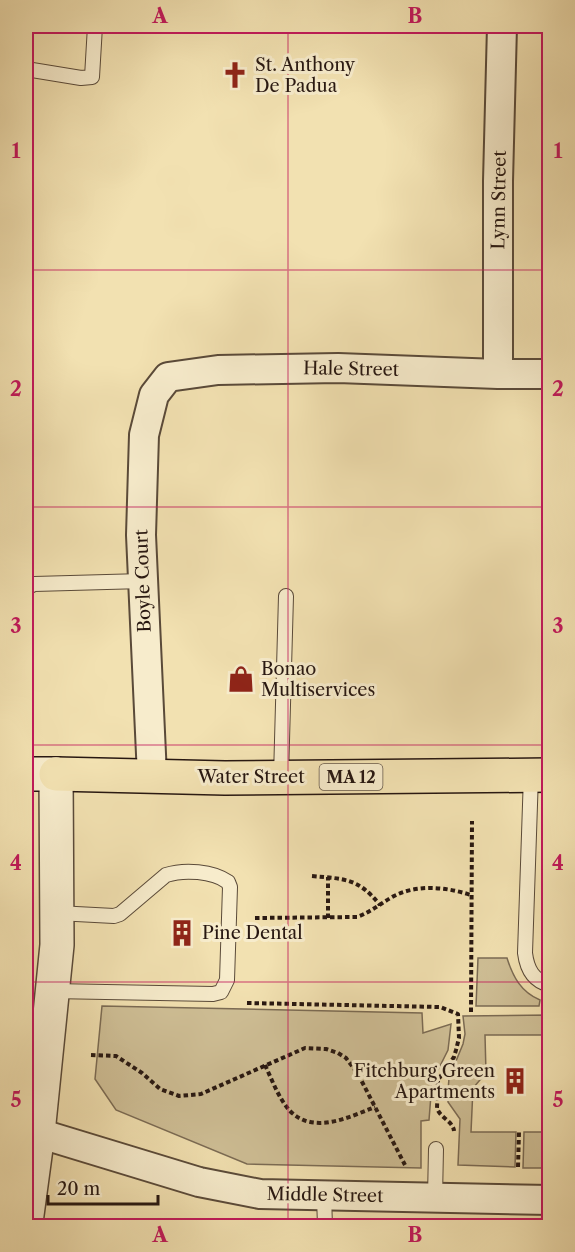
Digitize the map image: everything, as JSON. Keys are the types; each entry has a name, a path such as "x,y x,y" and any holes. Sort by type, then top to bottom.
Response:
{"highway":[{"name":"Water Street","path":"41,774 281,777 540,775"}],"street":[{"name":"Lynn Street","path":"498,374 498,181 502,26"},
{"name":"Hale Street","path":"159,388 168,377 218,370 338,368 549,374"},
{"name":"Boyle Court","path":"152,776 141,535 144,435 154,395 159,388"},
{"path":"28,1213 57,945 57,913 41,774"},
{"name":"Middle Street","path":"38,1133 199,1182 260,1194 549,1200"}],"lane":[{"path":"26,69 81,78 92,77 95,26"},
{"path":"26,588 34,584 142,581"},
{"path":"281,777 286,596"},
{"path":"540,775 525,953 531,975 541,983 549,985"},
{"path":"52,991 213,994 221,992 227,980 230,887 228,882 218,876 183,872 166,875 120,914 114,916 57,913"},
{"path":"435,1197 436,1149"},
{"path":"324,1196 325,1227"}],"path":[{"path":"471,1012 472,821"},
{"path":"312,876 346,880 364,887 380,905"},
{"path":"328,878 328,918"},
{"path":"229,917 357,917 407,891 420,888 447,889 471,895"},
{"path":"247,1003 440,1007 458,1014 459,1038 454,1057 438,1080 438,1112 453,1127 453,1142"},
{"path":"91,1055 116,1056 142,1073 160,1089 179,1096 201,1094 305,1048 326,1049 338,1053 353,1066 408,1171"},
{"path":"265,1065 290,1111 303,1119 320,1124 375,1107"},
{"path":"518,1172 519,1132"}],"shaded area":[{"path":"478,958 507,958 519,983 528,993 540,1000 539,1006 476,1006"},
{"path":"102,1006 422,1013 423,1033 451,1024 448,1050 432,1082 429,1120 421,1121 421,1168 247,1164 116,1110 95,1079"},
{"path":"549,1015 549,1035 485,1035 486,1073 473,1088 471,1132 516,1132 515,1167 458,1165 460,1119 448,1102 448,1091 449,1078 465,1034 463,1016"},
{"path":"524,1132 549,1132 549,1168 523,1168"}],"place":[{"name":"St. Anthony De Padua","path":"235,75"},
{"name":"Bonao Multiservices","path":"241,679"},
{"name":"Pine Dental","path":"182,933"},
{"name":"Fitchburg Green Apartments","path":"515,1081"}]}
